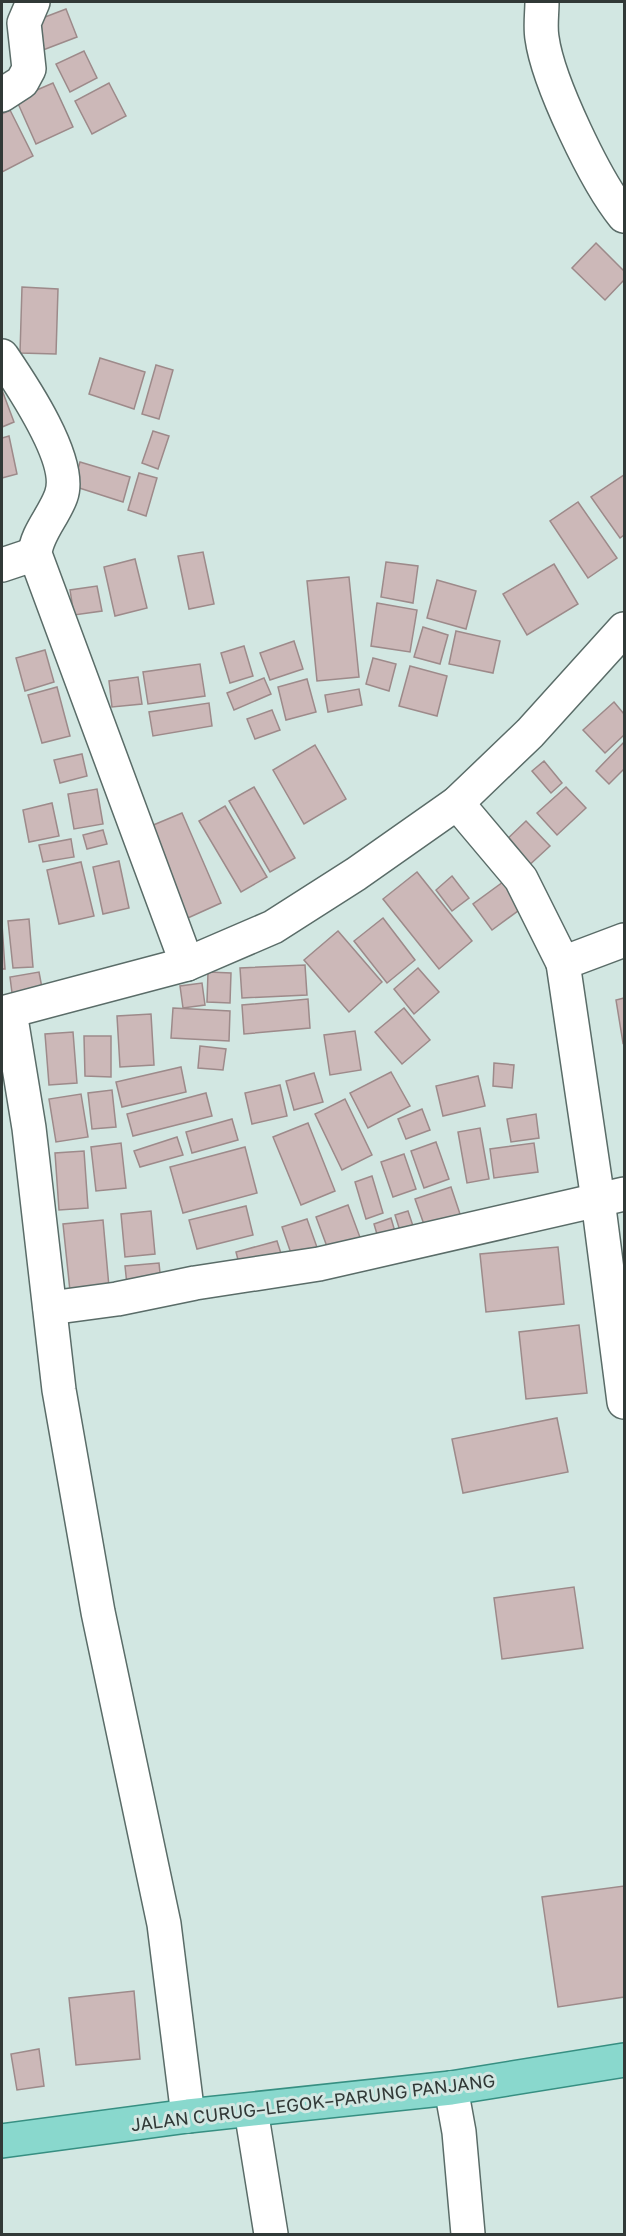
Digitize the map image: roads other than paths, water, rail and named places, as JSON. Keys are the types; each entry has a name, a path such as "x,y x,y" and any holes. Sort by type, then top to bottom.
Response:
{"main road":[{"name":"JALAN CURUG–LEGOK–PARUNG PANJANG","path":"2,2141 188,2116 451,2088 624,2060"}],"street":[{"path":"2,95 22,82 29,69 24,23 33,2"},
{"path":"542,2 541,37 549,68 595,173 611,200 624,216"},
{"path":"2,356 34,401 61,467 63,494 36,544 35,554 187,964"},
{"path":"2,565 35,554"},
{"path":"188,2116 164,1924 96,1600 59,1390 29,1128 6,1012 187,964 273,927 356,874 457,803 530,733 624,629"},
{"path":"457,803 521,879 563,963 611,1197 624,1402"},
{"path":"563,963 624,940"},
{"path":"50,1308 117,1299 195,1283 331,1262 611,1197"},
{"path":"451,2088 459,2132 468,2235"},
{"path":"251,2110 271,2235"}]}
